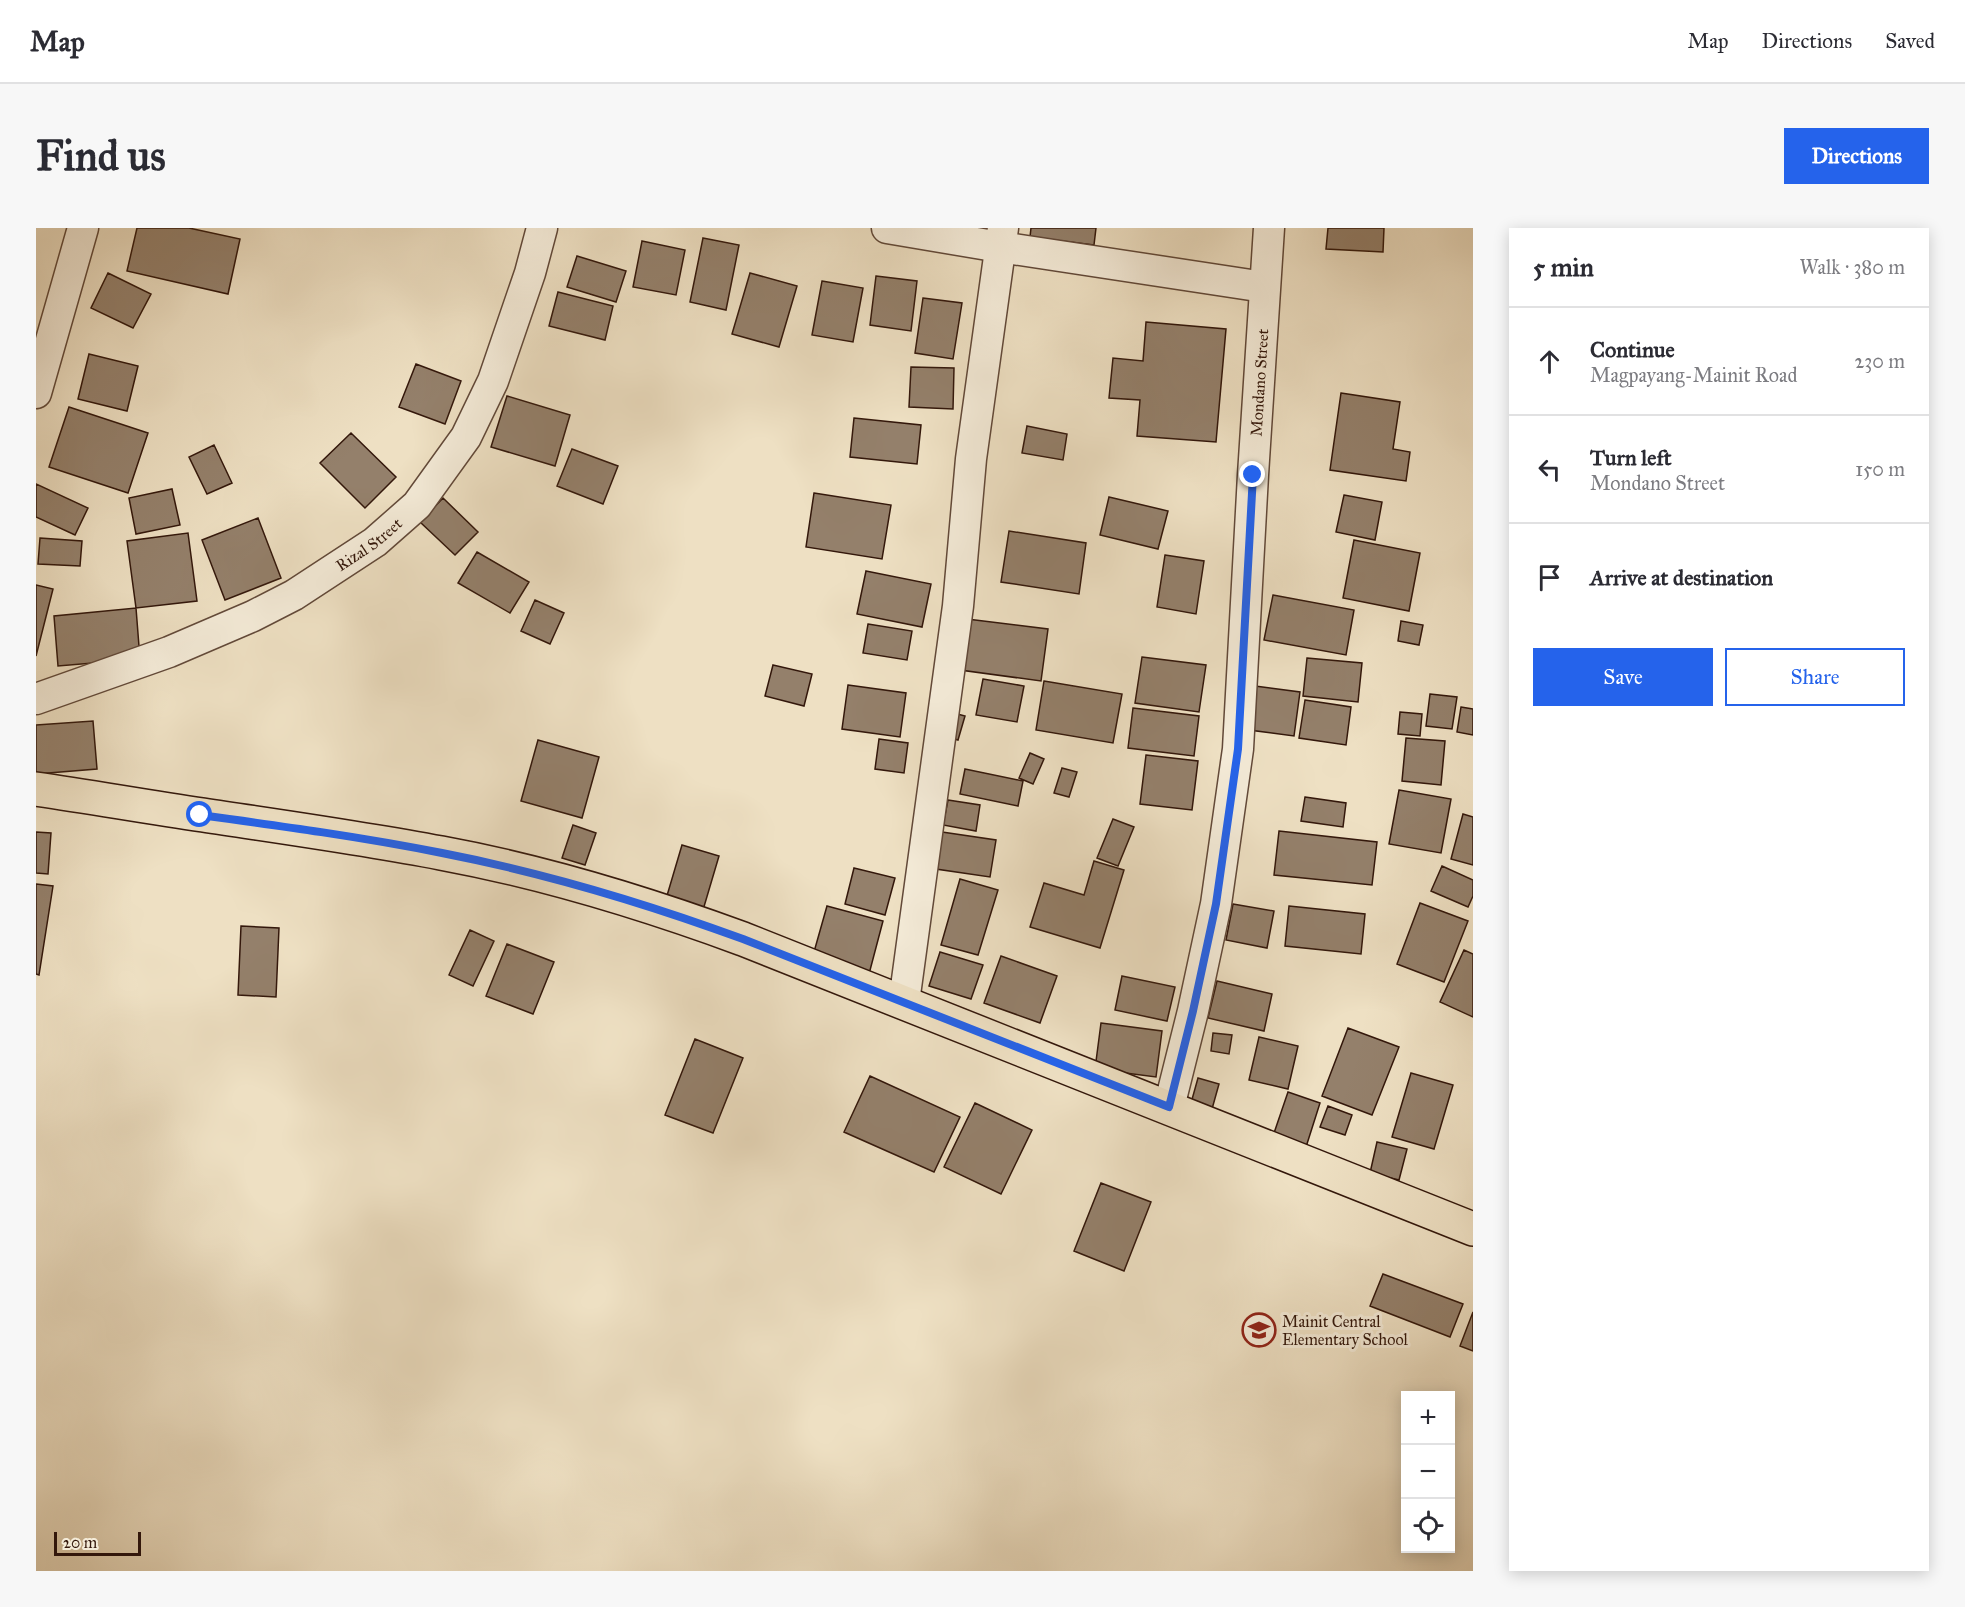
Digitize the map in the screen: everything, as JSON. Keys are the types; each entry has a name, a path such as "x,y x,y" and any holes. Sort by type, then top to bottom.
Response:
{"main road":[{"path":"36,789 320,832 441,853 613,895 678,915 903,1002 1473,1228"}],"street":[{"path":"36,393 46,319 83,228"},
{"name":"Rizal Street","path":"36,699 169,652 254,616 294,595 375,542 417,506 466,437 493,381 530,273 542,228"},
{"path":"887,228 1001,238 1264,287"},
{"name":"Mondano Street","path":"1169,1107 1216,904 1238,749 1269,228"},
{"path":"903,1002 958,606 971,459 1001,238"}],"building":[{"path":"137,228 189,228 240,239 228,294 127,271"},
{"path":"1031,228 1096,228 1094,245 1030,237"},
{"path":"1328,228 1384,228 1383,252 1326,249"},
{"path":"703,238 739,245 726,310 690,302"},
{"path":"642,241 685,250 676,295 633,287"},
{"path":"577,256 626,271 616,302 567,287"},
{"path":"108,273 151,294 133,328 91,308"},
{"path":"750,273 797,286 779,347 732,334"},
{"path":"876,276 917,281 911,331 870,325"},
{"path":"822,281 863,288 853,342 812,335"},
{"path":"558,292 613,306 605,340 549,326"},
{"path":"923,298 962,303 953,359 915,353"},
{"path":"1146,322 1226,329 1216,442 1137,436 1140,400 1109,398 1113,358 1143,361"},
{"path":"89,354 138,366 127,411 78,399"},
{"path":"416,364 461,381 445,424 399,407"},
{"path":"911,367 954,368 953,409 909,407"},
{"path":"1341,393 1400,402 1393,449 1410,452 1406,481 1330,470"},
{"path":"507,396 570,415 555,466 491,447"},
{"path":"69,407 148,433 128,493 49,467"},
{"path":"854,418 921,425 917,464 850,457"},
{"path":"1027,426 1067,434 1063,460 1022,453"},
{"path":"351,433 396,477 365,508 320,463"},
{"path":"214,445 232,483 207,494 189,457"},
{"path":"572,449 618,466 603,504 557,486"},
{"path":"36,484 88,508 75,535 36,517"},
{"path":"172,489 180,525 136,534 129,498"},
{"path":"814,493 891,505 882,559 806,547"},
{"path":"1344,495 1382,502 1375,540 1336,532"},
{"path":"1109,497 1168,511 1158,549 1100,535"},
{"path":"443,498 478,532 455,555 420,522"},
{"path":"258,518 281,578 225,600 202,540"},
{"path":"1009,531 1086,543 1079,594 1001,582"},
{"path":"188,533 197,601 136,608 127,541"},
{"path":"40,538 82,541 80,566 38,564"},
{"path":"1354,540 1420,553 1409,611 1343,598"},
{"path":"477,552 529,582 510,613 458,583"},
{"path":"1165,555 1204,561 1196,614 1157,607"},
{"path":"866,571 931,584 922,627 857,614"},
{"path":"36,585 53,589 36,656"},
{"path":"1273,595 1354,610 1346,655 1264,640"},
{"path":"535,600 564,613 550,644 521,631"},
{"path":"136,608 140,659 58,666 54,616"},
{"path":"967,619 1048,629 1041,681 960,670"},
{"path":"1401,621 1423,625 1419,645 1398,641"},
{"path":"868,624 912,631 907,660 863,653"},
{"path":"1142,657 1206,665 1199,712 1135,703"},
{"path":"1307,658 1362,663 1358,702 1303,696"},
{"path":"773,665 812,674 804,706 765,696"},
{"path":"983,679 1024,686 1017,722 976,715"},
{"path":"1044,681 1122,694 1113,743 1036,730"},
{"path":"848,685 906,693 900,737 842,729"},
{"path":"1255,686 1300,692 1294,736 1249,730"},
{"path":"1430,694 1457,697 1452,729 1426,726"},
{"path":"1305,700 1351,707 1346,745 1299,738"},
{"path":"1461,707 1473,709 1473,735 1457,732"},
{"path":"1133,708 1199,716 1194,756 1128,748"},
{"path":"950,712 965,716 958,740 943,736"},
{"path":"1400,712 1422,714 1420,736 1398,734"},
{"path":"93,721 97,769 36,774 36,725"},
{"path":"1406,738 1445,741 1441,785 1402,781"},
{"path":"879,739 908,743 904,773 875,769"},
{"path":"538,740 599,757 582,818 521,801"},
{"path":"1030,753 1044,759 1033,784 1019,778"},
{"path":"1146,755 1198,761 1192,810 1140,804"},
{"path":"1062,768 1077,772 1069,797 1054,793"},
{"path":"965,769 1023,781 1018,806 960,794"},
{"path":"1399,790 1451,799 1441,853 1389,844"},
{"path":"1305,797 1346,803 1343,827 1301,821"},
{"path":"948,800 980,805 976,831 943,825"},
{"path":"1463,814 1473,817 1473,865 1451,859"},
{"path":"1113,819 1134,827 1118,866 1097,858"},
{"path":"573,825 596,833 585,865 562,858"},
{"path":"1279,831 1377,842 1372,885 1274,875"},
{"path":"36,832 51,833 48,874 36,873"},
{"path":"942,832 996,840 990,877 936,869"},
{"path":"682,845 719,856 703,910 666,899"},
{"path":"1094,861 1124,870 1100,948 1030,927 1044,883 1084,895"},
{"path":"1442,866 1473,880 1473,896 1468,907 1431,891"},
{"path":"854,868 895,878 885,915 845,904"},
{"path":"960,879 998,890 978,955 941,945"},
{"path":"36,884 53,886 39,975 36,974"},
{"path":"1420,903 1468,921 1444,982 1397,964"},
{"path":"1233,904 1274,911 1267,948 1226,940"},
{"path":"827,906 883,921 869,974 812,959"},
{"path":"1289,906 1365,914 1361,954 1285,946"},
{"path":"241,926 279,928 276,997 238,995"},
{"path":"470,930 494,941 473,986 449,975"},
{"path":"507,944 554,962 533,1014 486,996"},
{"path":"1464,950 1473,954 1473,1017 1440,1002"},
{"path":"940,952 983,965 971,999 929,986"},
{"path":"1001,956 1057,976 1040,1023 984,1003"},
{"path":"1122,976 1175,987 1167,1021 1115,1010"},
{"path":"1217,981 1272,994 1264,1031 1208,1018"},
{"path":"1101,1023 1162,1031 1156,1077 1095,1069"},
{"path":"1348,1028 1399,1047 1372,1115 1322,1096"},
{"path":"1213,1033 1232,1035 1229,1054 1211,1051"},
{"path":"1259,1037 1298,1046 1288,1089 1249,1080"},
{"path":"695,1039 743,1058 713,1133 665,1115"},
{"path":"1411,1073 1453,1085 1434,1149 1392,1137"},
{"path":"870,1076 960,1117 934,1172 844,1132"},
{"path":"1198,1078 1219,1084 1212,1109 1191,1103"},
{"path":"1288,1092 1320,1103 1306,1147 1273,1136"},
{"path":"975,1103 1032,1130 1001,1194 944,1167"},
{"path":"1328,1106 1352,1115 1345,1135 1320,1127"},
{"path":"1377,1142 1407,1149 1399,1180 1370,1173"},
{"path":"1101,1183 1151,1202 1124,1271 1074,1251"},
{"path":"1383,1274 1463,1304 1450,1337 1370,1306"},
{"path":"1473,1312 1473,1351 1460,1346"}],"place":[{"name":"Mainit Central Elementary School","path":"1259,1330"}],"route":[{"path":"200,815 320,832 441,853 613,895 678,915 743,939 1169,1107 1216,904 1238,749 1253,475"}]}
